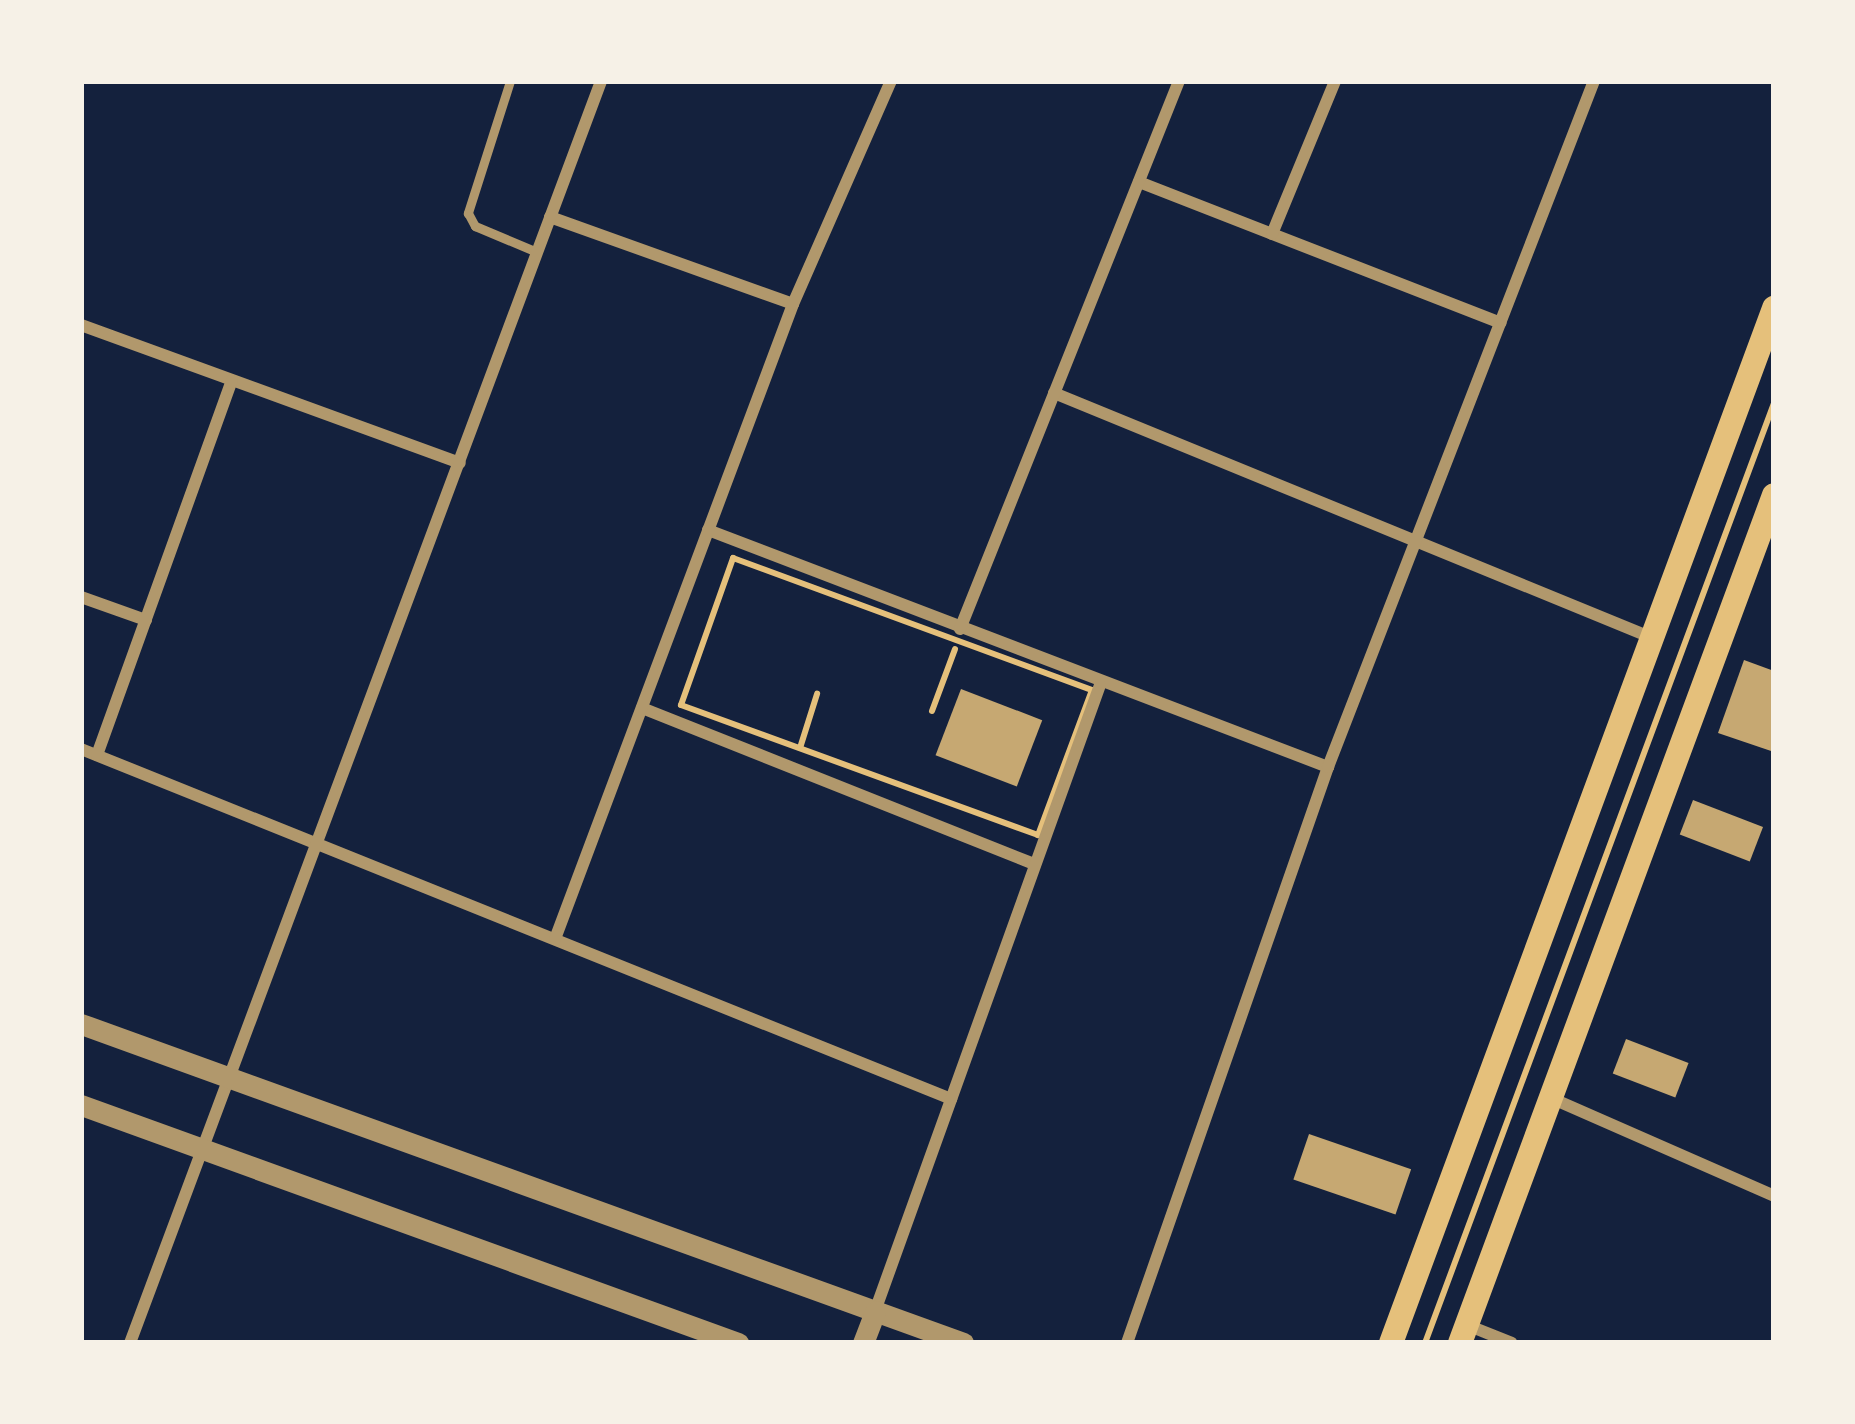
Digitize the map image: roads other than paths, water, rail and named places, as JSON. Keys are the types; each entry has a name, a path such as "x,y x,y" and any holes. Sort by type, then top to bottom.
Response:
{"main road":[{"path":"1391,1343 1774,308"},
{"path":"1463,1334 1774,495"}],"street":[{"path":"130,1343 602,81"},
{"path":"555,939 793,304 891,81"},
{"path":"959,635 1180,81"},
{"path":"1272,234 1336,81"},
{"path":"1126,1343 1328,767 1594,81"},
{"path":"1139,182 1501,323"},
{"path":"550,217 793,304"},
{"path":"81,325 460,463"},
{"path":"97,755 232,381"},
{"path":"1054,393 1415,546 1650,637"},
{"path":"708,530 959,635 1328,767"},
{"path":"81,597 146,620"},
{"path":"863,1343 1100,685"},
{"path":"641,707 1035,864"},
{"path":"81,749 951,1099"},
{"path":"81,1024 963,1343"},
{"path":"1551,1099 1774,1196"},
{"path":"81,1105 737,1343"},
{"path":"1463,1334 1512,1343"}],"lane":[{"path":"510,81 468,213 475,226 537,252"}]}
